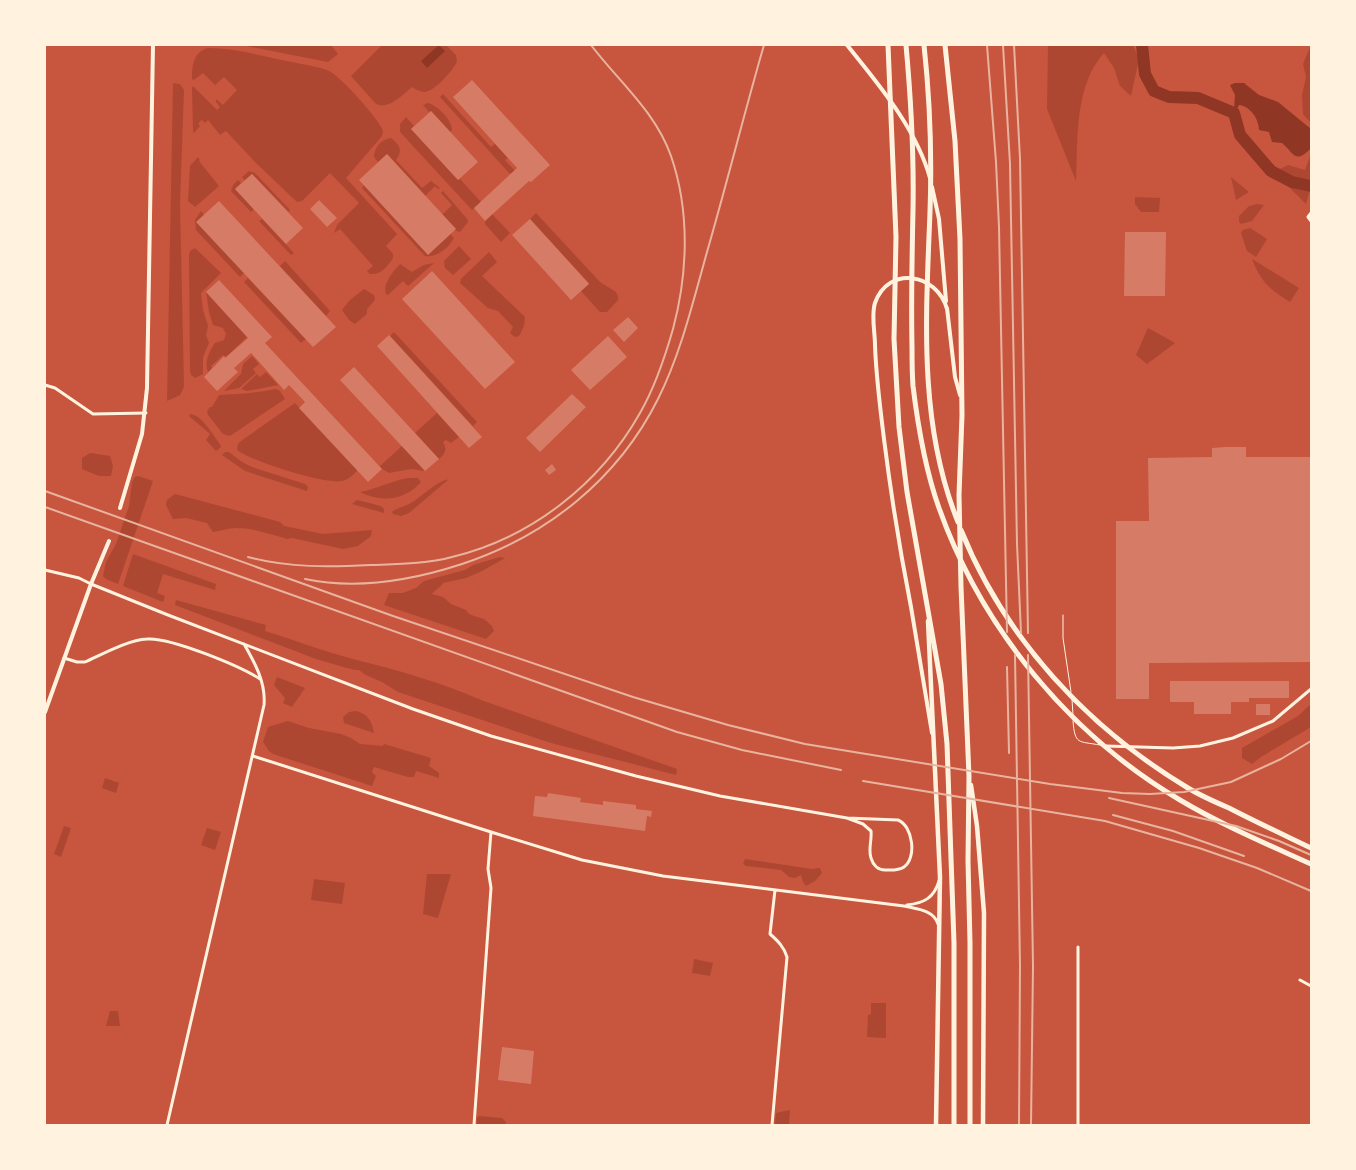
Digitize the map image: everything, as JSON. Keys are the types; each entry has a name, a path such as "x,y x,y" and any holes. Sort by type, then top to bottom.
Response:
{"main road":[{"path":"888,45 896,237 894,339 899,427 906,492 928,602 941,684 950,799 954,943 954,1125"},
{"path":"906,45 913,136 911,312 913,384 923,452 939,508 963,565 998,629 1039,682 1079,724 1122,760 1180,800 1249,836 1311,864"},
{"path":"924,45 930,144 930,209 926,312 927,382 937,456 950,501 972,558 1010,622 1049,674 1089,714 1131,750 1189,789 1311,848"},
{"path":"945,45 955,141 960,239 962,400 959,505 969,776 970,1125"},
{"path":"928,602 940,877 936,1125"},
{"path":"969,776 977,826 984,914 982,1125"}],"street":[{"path":"120,508 138,452 146,413 148,388 153,45"},
{"path":"847,45 876,81 907,126 926,164 939,219 955,377 962,400"},
{"path":"1311,213 1308,217 1311,221"},
{"path":"934,748 890,482 876,372 874,308 878,296 887,286 898,280 911,278 923,280 934,287 942,297 947,309"},
{"path":"45,385 55,388 93,414 146,413"},
{"path":"45,712 108,541"},
{"path":"45,570 79,578 243,644 413,709 491,736 656,782 728,798 847,818 882,818 904,822 910,833 911,853 908,862 903,868 894,871 881,870 875,866 871,859 871,831 863,824 847,818"},
{"path":"64,658 85,662 137,641 155,638 174,642 244,670 261,679"},
{"path":"167,1125 265,699 261,679 254,661 243,644"},
{"path":"1106,746 1173,748 1200,746 1224,740 1273,721 1311,689"},
{"path":"253,756 582,860 694,881 904,906 929,913 937,920 939,928"},
{"path":"474,1125 491,888 488,869 491,832"},
{"path":"904,906 917,904 929,899 937,888 940,877"},
{"path":"772,1125 787,958 784,949 770,934 776,890"},
{"path":"1078,947 1078,1125"},
{"path":"1300,980 1311,986"}],"lane":[{"path":"1063,615 1063,638 1073,706 1075,737 1078,741 1106,746"}],"shaded area":[{"path":"241,45 331,45 338,54 328,62"},
{"path":"382,45 446,45 456,55 457,62 447,76 432,89 423,92 412,87 395,101 386,105 376,104 351,76"},
{"path":"439,45 445,51 427,68 421,61"},
{"path":"1048,45 1133,45 1139,59 1131,96 1120,86 1114,68 1104,53 1094,66 1082,97 1078,131 1076,181 1047,109"},
{"path":"1311,45 1311,123 1303,114 1302,95 1306,77 1303,64"},
{"path":"208,48 229,49 329,71 350,89 375,118 383,131 382,136 346,178 397,234 386,246 393,254 393,258 383,270 370,274 367,271 373,266 340,229 334,233 337,225 359,203 330,173 302,201 297,202 226,131 220,135 208,120 205,123 202,120 198,123 200,126 194,133 193,86 217,110 220,107 216,99 223,105 237,90 224,77 215,85 203,73 194,80 192,79 196,56"},
{"path":"173,83 180,84 184,90 180,204 184,387 180,395 167,401"},
{"path":"1244,83 1259,95 1278,102 1311,129 1311,148 1298,157 1282,143 1272,142 1269,132 1259,130 1250,110 1239,105 1236,111 1234,109 1235,95 1230,85"},
{"path":"443,94 491,147 495,144 508,158 505,160 515,171 511,175 440,97"},
{"path":"428,103 436,107 447,118 452,130 450,132 423,105"},
{"path":"406,117 414,126 411,129 481,202 472,210 400,132 400,124"},
{"path":"391,138 400,148 396,160 422,188 431,181 440,188 438,189 435,186 425,196 387,154 378,162 374,157 377,147 384,140"},
{"path":"1311,154 1311,186 1306,204 1274,172 1288,165 1305,170"},
{"path":"198,157 199,161 219,186 195,207 188,201 190,166"},
{"path":"249,171 255,173 290,210 289,212 252,174 245,180 242,177"},
{"path":"1231,177 1249,192 1236,200"},
{"path":"238,180 241,183 235,189 254,209 251,212 231,191 233,185"},
{"path":"364,185 450,234 454,238 452,242 438,254 425,256 362,188"},
{"path":"443,191 468,220 460,232 454,230 442,215 452,205 441,193"},
{"path":"1135,197 1160,198 1159,212 1141,212 1135,204"},
{"path":"1264,205 1252,221 1241,224 1239,216 1249,206"},
{"path":"201,211 244,273 240,277 196,230 195,220"},
{"path":"536,213 600,282 616,292 618,300 607,312 600,312 581,291 589,283 530,219"},
{"path":"492,214 510,233 501,242 485,224 485,221"},
{"path":"262,219 294,253 291,255 259,221"},
{"path":"1250,228 1267,239 1256,257 1247,251 1241,233 1243,230"},
{"path":"459,246 471,259 453,275 445,268 444,261"},
{"path":"195,248 221,273 201,293 203,310 208,326 206,335 209,343 203,357 203,374 195,378 191,375 190,370 189,255 190,251"},
{"path":"489,252 497,262 482,276 525,317 524,326 519,336 515,337 510,333 513,327 498,311 488,308 460,283 461,279"},
{"path":"1252,259 1299,288 1290,302 1267,285"},
{"path":"285,261 330,311 326,316 280,266"},
{"path":"434,263 408,286 403,281 388,295 386,294 387,282 400,264 412,272 424,265"},
{"path":"248,278 306,339 301,343 244,282"},
{"path":"364,289 374,295 375,300 367,309 367,314 355,324 349,320 342,310 350,300"},
{"path":"206,292 247,337 226,357 223,355 211,366 212,368 208,372 207,361 209,353 215,343 224,340 226,334 223,328 213,325"},
{"path":"1148,328 1175,343 1147,364 1136,355"},
{"path":"394,332 477,422 473,426 390,336"},
{"path":"252,356 259,364 253,369 256,373 239,388 224,391 241,374 243,364"},
{"path":"266,372 278,385 247,391 241,389 257,374 260,377"},
{"path":"276,389 280,391 285,399 230,436 223,434 208,415 207,411 212,407 219,395"},
{"path":"295,403 358,470 350,477 342,481 333,481 305,476 257,460 237,450 238,444 241,441"},
{"path":"437,413 459,437 451,443 446,440 443,442 445,451 439,459 415,433"},
{"path":"190,414 203,422 221,447 216,451 206,440 210,434 189,416"},
{"path":"402,446 425,471 411,469 389,473 379,467"},
{"path":"225,452 229,452 252,467 305,484 308,487 307,491 245,471 222,455"},
{"path":"90,453 110,456 113,466 111,476 99,476 82,469 82,458"},
{"path":"138,476 153,481 118,584 103,576 106,562 116,544 129,506 132,482"},
{"path":"418,478 421,482 408,493 401,496 376,498 360,492 396,481"},
{"path":"449,479 409,513 401,516 393,514 392,512 419,498 433,486"},
{"path":"175,494 280,522 284,526 323,534 372,530 371,536 358,546 343,549 292,538 287,539 242,528 213,532 207,523 186,518 173,519 166,505 167,500"},
{"path":"357,500 381,506 384,509 384,513 352,504"},
{"path":"133,554 216,584 215,590 163,574 157,593 165,596 163,602 123,586"},
{"path":"500,557 505,558 466,578 443,583 432,594 443,597 451,604 466,610 469,614 484,619 492,626 494,631 486,639 384,605 389,593 403,593 416,588 424,581 465,570 473,565"},
{"path":"176,600 266,625 265,631 330,653 434,682 677,769 676,775 551,743 398,692 359,670 316,659 175,605"},
{"path":"277,677 305,688 292,707 283,703 285,698 274,685"},
{"path":"1311,704 1311,727 1252,764 1242,758 1242,748 1298,716"},
{"path":"356,711 364,714 369,719 374,733 344,723 343,717 349,712"},
{"path":"288,721 309,728 341,734 360,744 383,746 384,744 431,758 429,766 439,773 439,778 416,771 414,777 408,777 374,767 372,772 376,776 372,786 273,754 263,742 268,727"},
{"path":"105,778 119,783 116,793 102,788"},
{"path":"64,826 71,828 61,857 54,854"},
{"path":"207,828 221,832 215,850 201,845"},
{"path":"745,859 812,869 820,868 822,873 815,881 806,886 801,875 795,878 789,877 781,870 746,866 743,864"},
{"path":"427,874 451,874 438,918 423,914"},
{"path":"314,879 345,883 342,904 311,900"},
{"path":"694,959 713,963 710,976 692,973"},
{"path":"871,1003 886,1003 886,1038 867,1037 868,1015 871,1014"},
{"path":"110,1011 118,1011 120,1026 106,1026"},
{"path":"790,1110 789,1125 775,1125 776,1113"},
{"path":"479,1116 502,1118 506,1122 505,1125 477,1125 477,1118"}],"building":[{"path":"472,80 550,165 531,182 529,181 485,221 474,208 517,168 453,97"},
{"path":"431,111 478,162 458,180 411,129"},
{"path":"387,154 456,229 428,255 359,180"},
{"path":"252,174 303,228 286,244 235,189"},
{"path":"319,200 337,218 327,227 310,209"},
{"path":"219,201 336,327 313,347 196,222"},
{"path":"530,219 589,284 571,300 512,235"},
{"path":"1125,232 1166,232 1165,296 1124,296"},
{"path":"432,271 515,362 485,389 402,299"},
{"path":"219,280 272,337 265,343 382,469 368,482 299,408 305,402 289,385 284,390 251,353 234,368 238,372 217,391 204,377 224,356 225,358 248,338 206,292"},
{"path":"628,317 638,328 624,342 613,330"},
{"path":"389,335 482,437 469,448 377,346"},
{"path":"608,336 627,357 590,390 571,370"},
{"path":"354,367 439,459 425,471 340,380"},
{"path":"572,394 586,407 540,452 526,438"},
{"path":"1246,447 1246,457 1311,457 1311,662 1149,663 1149,699 1116,699 1116,521 1149,521 1148,458 1212,457 1212,448"},
{"path":"552,464 556,470 549,475 545,470"},
{"path":"1170,681 1289,681 1289,698 1249,698 1249,702 1231,702 1231,714 1194,714 1194,702 1170,702"},
{"path":"1256,704 1270,704 1270,715 1256,715"},
{"path":"548,793 581,798 580,802 603,805 603,801 636,805 636,809 652,811 651,817 647,816 645,831 533,816 535,796 547,797"},
{"path":"502,1047 534,1051 531,1084 498,1080"}],"waterway":[{"path":"1142,45 1145,74 1154,91 1169,97 1198,98 1234,113 1240,135 1271,171 1292,182 1311,186"}],"railway":[{"path":"248,557 294,565 356,566 432,561 481,548 536,522 561,504 584,485 624,439 640,413 655,382 673,329 682,286 685,242 684,220 677,177 664,140 646,111 591,45"},
{"path":"305,579 345,584 385,582 443,570 493,552 523,538 551,521 601,479 622,455 642,428 658,399 680,345 697,290 764,45"},
{"path":"987,45 999,227 1007,632"},
{"path":"1003,45 1010,164 1017,544 1021,633"},
{"path":"1014,45 1020,159 1028,633"},
{"path":"45,491 393,616 633,697 728,725 805,744 1050,784 1122,793 1150,794 1184,792 1231,782 1281,759 1311,741"},
{"path":"45,507 677,732 742,750 841,770"},
{"path":"1015,655 1020,966 1019,1125"},
{"path":"1028,655 1033,966 1031,1125"},
{"path":"1007,667 1009,753"},
{"path":"863,781 1105,821 1199,848 1257,868 1311,891"},
{"path":"1109,798 1236,826 1279,841 1311,855"},
{"path":"1113,815 1173,831 1244,856"}]}
